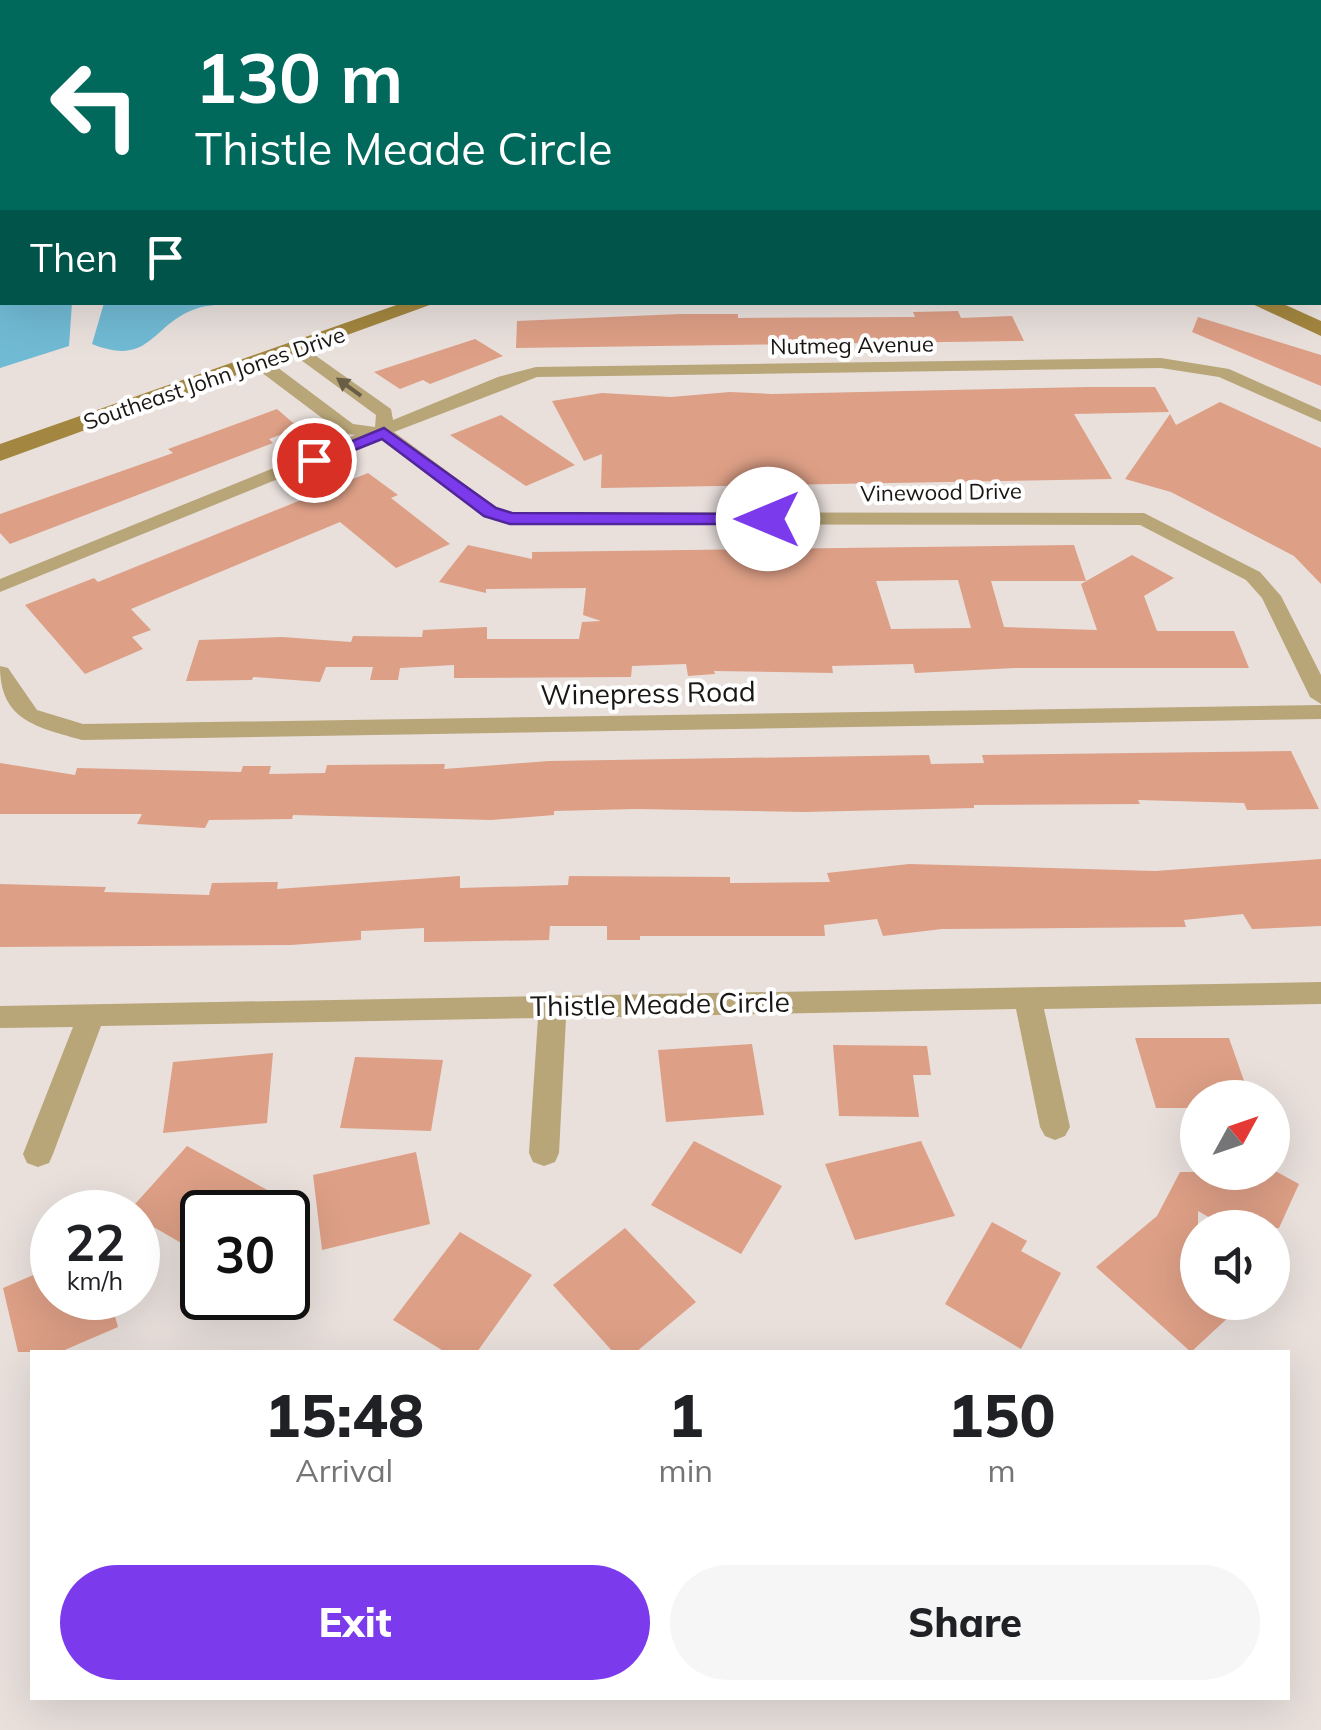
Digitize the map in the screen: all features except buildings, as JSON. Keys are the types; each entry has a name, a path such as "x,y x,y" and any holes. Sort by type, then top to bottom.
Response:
{"main road":[{"name":"Southeast John Jones Drive","path":"0,453 419,305"},
{"path":"1266,305 1321,329"}],"street":[{"name":"Vinewood Drive","path":"296,349 385,413 384,432"},
{"name":"Vinewood Drive","path":"259,362 348,429 384,432 490,512 530,521 1144,519 1253,576 1271,596 1321,697"},
{"name":"Nutmeg Avenue","path":"384,432 504,381 536,372 1160,362 1223,373 1321,418"},
{"path":"0,586 384,432"},
{"name":"Winepress Road","path":"0,673 29,715 82,732 1321,712"},
{"name":"Thistle Meade Circle","path":"0,1017 1321,993"},
{"path":"1028,999 1055,1127"},
{"path":"544,1154 554,1006"},
{"path":"38,1154 92,1014"}],"water":[{"path":"0,305 72,305 69,346 0,368"},
{"path":"103,305 216,305 182,315 140,347 127,351 92,344"}],"route":[{"path":"314,460 384,432 490,512 510,518 768,519"}]}
